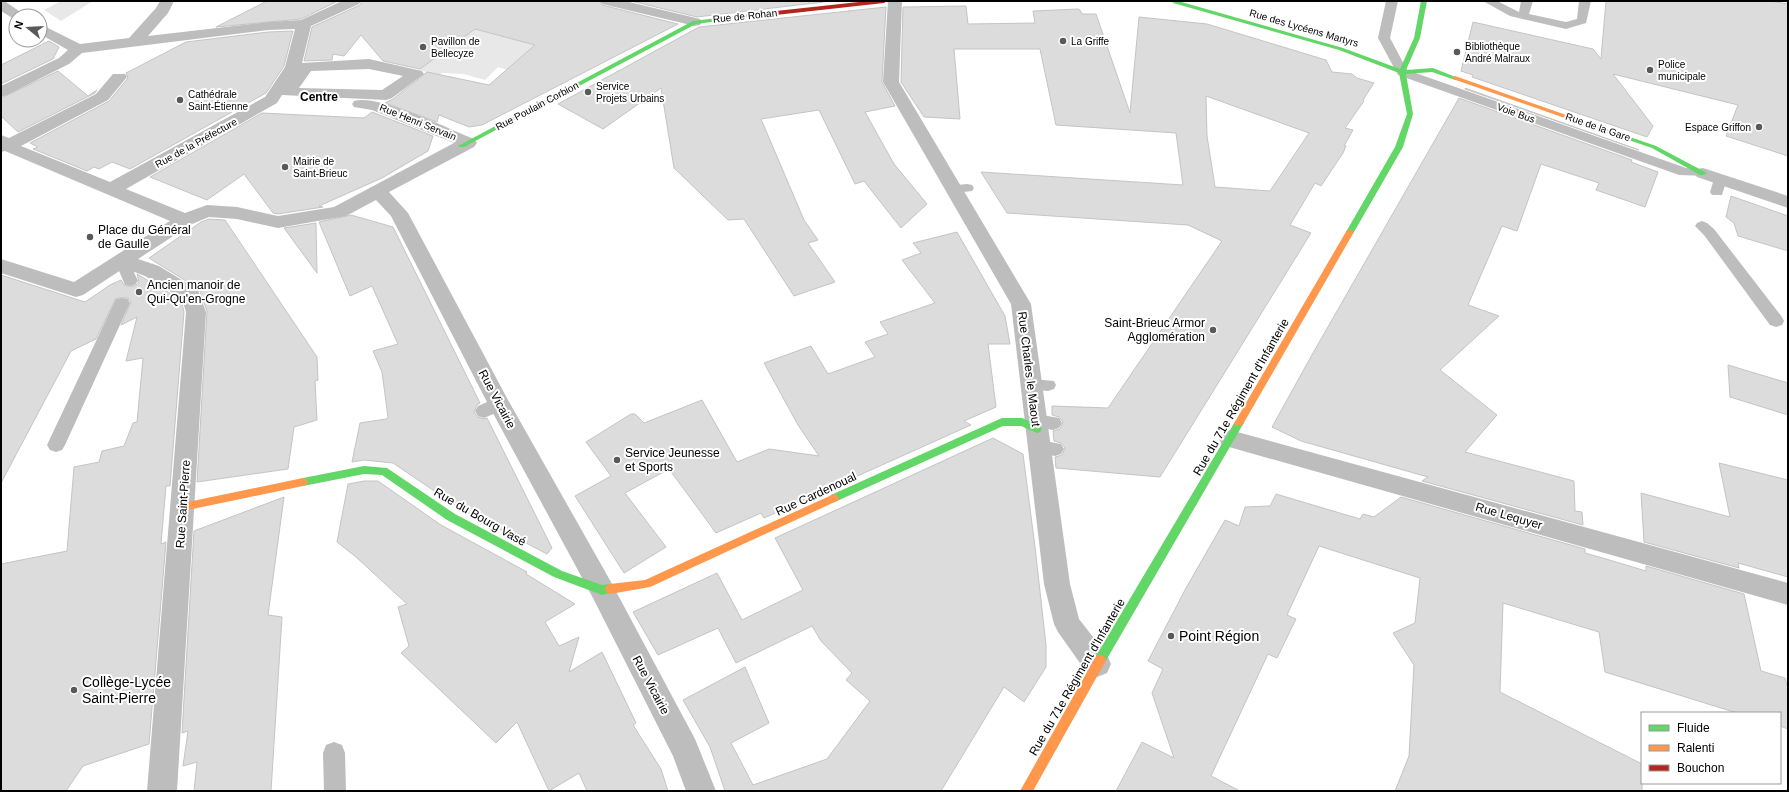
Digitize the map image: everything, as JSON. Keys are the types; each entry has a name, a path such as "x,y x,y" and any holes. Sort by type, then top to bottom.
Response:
{"street":[{"path":"134,42 163,10 167,1"},
{"path":"1,92 64,61 78,49 275,25 304,24 354,1"},
{"name":"Rue de Rohan","path":"607,1 695,22 884,1"},
{"name":"Rue Charles le Maout","path":"895,1 892,82 961,189 1021,304 1040,385 1057,584 1067,624 1097,664"},
{"path":"1402,72 1417,38 1424,1"},
{"path":"1165,4 1175,2"},
{"name":"Rue des Lycéens Martyrs","path":"1175,2 1348,52 1402,72"},
{"name":"Rue Poulain Corbion","path":"379,192 695,22"},
{"name":"Rue de la Préfecture","path":"110,190 271,100 293,67 304,24"},
{"path":"48,32 78,49"},
{"path":"369,64 416,74 386,95 288,92 306,67 369,64"},
{"name":"Rue du 71e Régiment d'Infanterie","path":"1026,791 1097,664 1230,439 1399,147 1410,114 1402,72"},
{"path":"3,145 102,97 120,77"},
{"name":"Rue Henri Servain","path":"271,100 375,105 465,145"},
{"path":"3,145 185,220"},
{"path":"1695,177 1719,186 1788,202"},
{"path":"1,266 76,290 185,220 207,211 237,213 278,222 339,212 379,192"},
{"name":"Rue Vicairie","path":"379,192 399,213 492,408 602,590 685,749 701,791"},
{"name":"Rue Saint-Pierre","path":"122,261 152,271 191,295 196,312 162,791"},
{"name":"Rue Cardenoual","path":"602,590 646,584 1002,422 1022,422 1044,434"},
{"name":"Rue Lequyer","path":"1230,439 1788,594"},
{"name":"Rue du Bourg Vasé","path":"183,507 364,470 384,471 458,521 558,574 602,590"}],"lane":[{"path":"1392,1 1384,38 1402,72"},
{"path":"1489,1 1494,5 1523,16 1566,26 1582,21 1585,1"},
{"path":"1523,16 1527,1"},
{"name":"Voie Bus","path":"1402,72 1695,177"},
{"path":"1702,226 1709,232 1776,321"},
{"path":"122,261 130,281"},
{"path":"56,445 122,303"},
{"path":"334,753 336,791"}],"shaded area":[{"path":"61,1 93,1 61,21 48,13 48,8"},
{"path":"475,29 600,62 534,78 498,67 485,80 463,74 442,73 439,75 419,70"}],"building":[{"path":"267,1 338,1 301,19 216,27"},
{"path":"362,1 599,1 602,5 678,24 482,125 469,127 439,115 437,122 385,103 393,99 427,72 489,85 535,45 475,29 420,69 383,61 361,35 344,56 333,54 332,60 304,61 312,27 360,5"},
{"path":"631,1 832,1 697,17"},
{"path":"1606,1 1770,1 1788,4 1788,156 1726,136 1738,105 1613,74 1653,126 1647,137 1472,77 1473,75 1461,71 1473,22 1593,49 1601,59"},
{"path":"966,6 968,24 1035,23 1033,11 1078,9 1082,14 1096,14 1130,113 1139,17 1207,24 1326,60 1332,72 1352,74 1357,78 1374,83 1363,100 1364,101 1345,128 1353,130 1344,146 1346,146 1343,153 1321,186 1315,183 1290,225 1311,233 1160,477 1056,468 1055,457 1062,455 1065,448 1061,443 1054,441 1053,431 1060,429 1063,422 1059,417 1052,415 1052,406 1108,408 1222,241 1188,225 1007,213 981,172 1183,185 1176,133 1056,125 1040,49 954,49 960,119 924,117 901,82 903,7","holes":["1206,96 1309,133 1270,191 1215,187 1207,136"]},
{"path":"886,7 882,82 895,106 865,112 894,164 927,204 901,228 864,181 855,184 819,110 761,119 804,220 818,240 808,243 835,282 794,296 744,219 728,220 674,168 661,88 603,129 558,104 699,27"},
{"name":"Cathédrale Saint-Étienne","path":"293,31 284,66 266,93 130,169 112,162 99,169 94,167 87,171 33,149 38,147 30,143 109,101 128,78 126,73 186,42 268,32"},
{"path":"48,42 59,47 53,59 1,84 1,65 35,48 48,48"},
{"path":"58,71 88,96 97,90 95,93 18,132 1,116 1,98"},
{"path":"1465,88 1639,150 1465,89"},
{"path":"1459,98 1632,160 1631,162 1658,172 1645,207 1596,190 1599,183 1541,164 1517,231 1502,226 1468,305 1499,316 1440,370 1497,415 1465,452 1574,481 1575,511 1582,512 1583,525 1422,481 1428,477 1301,441 1272,427"},
{"name":"Mairie de Saint-Brieuc","path":"372,112 433,136 428,151 382,178 319,206 323,207 278,214 273,213 244,174 207,200 150,177 262,113 364,118"},
{"path":"1731,196 1788,216 1788,251 1738,236 1734,223 1726,217"},
{"path":"351,215 393,227 480,403 477,405 474,412 478,417 484,419 487,418 552,548 547,554 461,509 393,463 364,460 352,462 360,423 386,419 388,417 382,372 373,351 398,344 372,286 350,296 319,222"},
{"path":"209,219 225,220 317,357 318,380 315,381 317,420 294,427 288,469 197,482 207,311 199,289 149,258 201,222"},
{"path":"316,223 317,273 284,228"},
{"path":"957,232 1005,316 1010,344 988,344 996,407 964,421 971,425 764,518 761,513 716,533 669,469 625,493 666,547 624,573 575,496 611,476 586,442 631,414 635,414 644,423 702,400 737,462 769,449 819,456 798,425 764,363 811,346 828,374 875,357 865,342 888,334 880,322 935,303 902,260 921,253 913,243"},
{"path":"137,274 181,300 184,312 170,486 166,486 161,544 166,542 149,744 83,766 66,791 1,791 1,564 67,551 74,467 99,462 102,451 124,446 133,423 137,422 143,358 126,361 137,317 121,325 131,302 128,298 116,298 96,339 71,351 1,483 1,275 85,302 110,285 121,280 125,286 135,286 139,282"},
{"path":"1728,365 1788,383 1788,415 1730,397"},
{"path":"993,438 1023,454 1035,547 1046,645 1046,667 1024,702 1004,687 941,791 725,791 710,747 683,700 745,667 769,723 731,743 753,785 827,759 870,701 846,680 852,673 821,641 812,626 736,663 718,628 658,655 633,612 717,573 742,620 803,590 775,538"},
{"path":"1719,463 1788,480 1788,577 1738,563 1739,568 1644,542 1641,493 1730,517"},
{"path":"364,481 378,481 441,525 527,572 526,574 575,604 545,622 559,646 579,637 569,672 602,652 636,723 633,725 661,769 668,791 587,791 579,773 549,791 517,722 496,743 401,653 409,646 398,607 407,604 356,557 337,542 348,484"},
{"path":"1276,494 1360,519 1363,514 1374,517 1401,497 1585,549 1585,553 1646,571 1646,566 1744,594 1761,671 1785,678 1788,688 1788,729 1781,726 1781,712 1734,712 1605,672 1599,632 1503,603 1500,692 1641,763 1642,791 1395,791 1409,756 1414,665 1393,633 1415,623 1420,578 1319,546 1287,615 1296,619 1277,658 1268,654 1211,776 1240,791 1116,791 1142,742 1174,758 1152,693 1163,669 1148,661 1186,588 1225,520 1239,526 1245,507 1270,506"},
{"path":"284,497 268,615 282,617 271,791 194,791 197,762 183,766 188,731 182,733 194,531"}],"traffic: fast":[{"path":"1350,232 1399,147 1410,114 1402,72 1417,38 1424,1"},
{"path":"1175,2 1341,49 1402,72 1433,70 1455,78"},
{"path":"462,146 695,22 749,16"},
{"path":"1607,131 1654,147 1703,173"},
{"path":"834,498 1002,422 1022,422 1037,429"},
{"path":"1100,660 1239,423"},
{"path":"303,482 364,470 384,471 451,517 558,574 602,590 610,589"}],"traffic: slow":[{"path":"1455,78 1607,131"},
{"path":"1239,423 1350,232"},
{"path":"183,507 303,482"},
{"path":"610,589 646,584 834,498"},
{"path":"1026,791 1100,660"}],"traffic: jam":[{"path":"749,16 884,1"}],"place":[{"name":"La Griffe","path":"1063,41"},
{"name":"Pavillon de Bellecyze","path":"423,47"},
{"name":"Bibliothèque André Malraux","path":"1457,52"},
{"name":"Police municipale","path":"1650,70"},
{"name":"Service Projets Urbains","path":"588,92"},
{"name":"Cathédrale Saint-Étienne","path":"180,100"},
{"name":"Espace Griffon","path":"1759,127"},
{"name":"Mairie de Saint-Brieuc","path":"285,167"},
{"name":"Place du Général de Gaulle","path":"90,237"},
{"name":"Ancien manoir de Qui-Qu'en-Grogne","path":"139,292"},
{"name":"Saint-Brieuc Armor Agglomération","path":"1213,330"},
{"name":"Service Jeunesse et Sports","path":"617,460"},
{"name":"Point Région","path":"1171,636"},
{"name":"Collège-Lycée Saint-Pierre","path":"74,690"}],"district":[{"name":"Centre","path":"319,97"}]}
